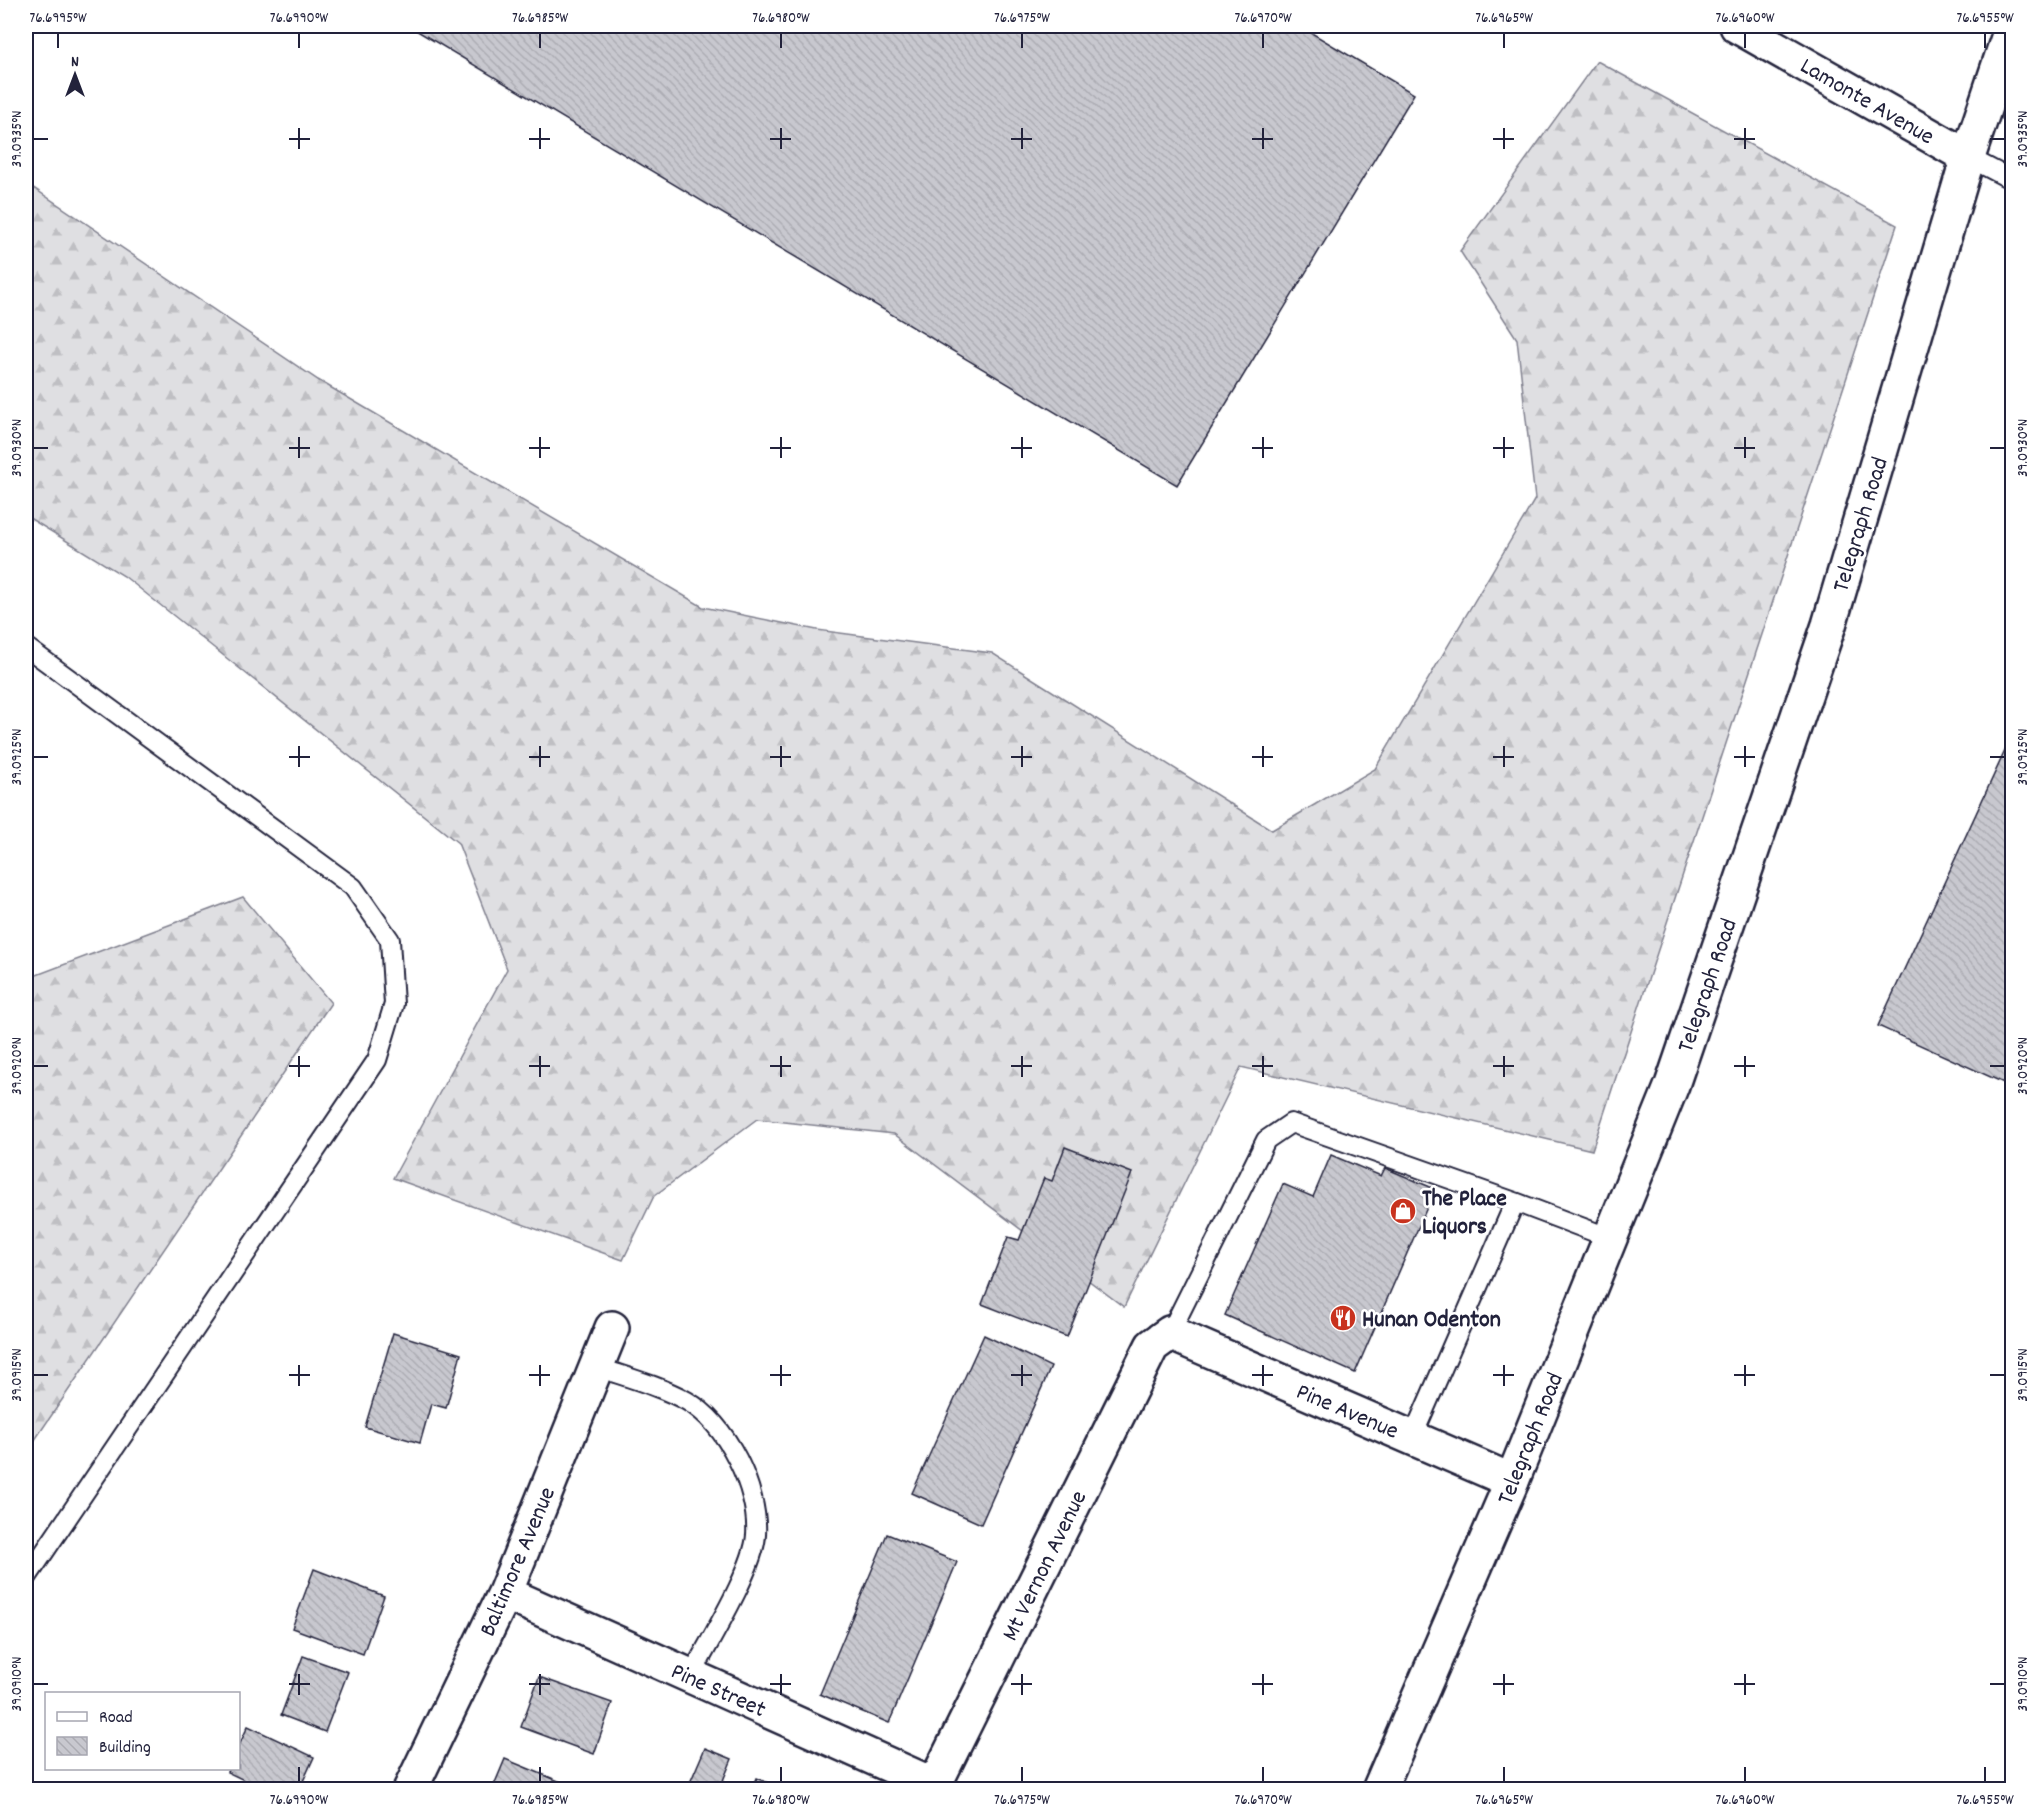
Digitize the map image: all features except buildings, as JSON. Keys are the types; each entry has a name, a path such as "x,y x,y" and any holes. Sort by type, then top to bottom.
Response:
{"street":[{"name":"Lamonte Avenue","path":"1737,26 1968,157"},
{"name":"Telegraph Road","path":"1968,157 1994,26"},
{"name":"Telegraph Road","path":"1379,1790 1512,1481 1672,1085 1829,625 1968,157 2012,26"},
{"name":"Baltimore Avenue","path":"410,1790 505,1593 612,1328"},
{"name":"Pine Avenue","path":"1161,1339 1412,1438 1512,1481"},
{"name":"Mt Vernon Avenue","path":"933,1787 1161,1339"},
{"name":"Pine Street","path":"505,1593 933,1787"}],"lane":[{"path":"1968,157 2013,180"},
{"path":"26,647 353,887 390,940 394,1004 377,1060 26,1579"},
{"path":"1161,1339 1266,1140 1291,1123 1610,1238"},
{"path":"1412,1438 1515,1202"},
{"path":"597,1367 688,1402 717,1427 738,1458 752,1498 756,1535 749,1564 691,1676"}],"green space":[{"path":"1597,61 1897,225 1592,1150 1241,1067 1124,1307 894,1134 757,1119 654,1196 623,1260 393,1178 507,969 458,843 124,576 26,516 26,183 318,380 703,607 817,630 992,653 1272,830 1375,769 1535,499 1517,339 1460,251"},
{"path":"243,897 331,1003 26,1453 26,979"}],"place":[{"name":"The Place Liquors","path":"1403,1211"},
{"name":"Hunan Odenton","path":"1343,1318"}]}
